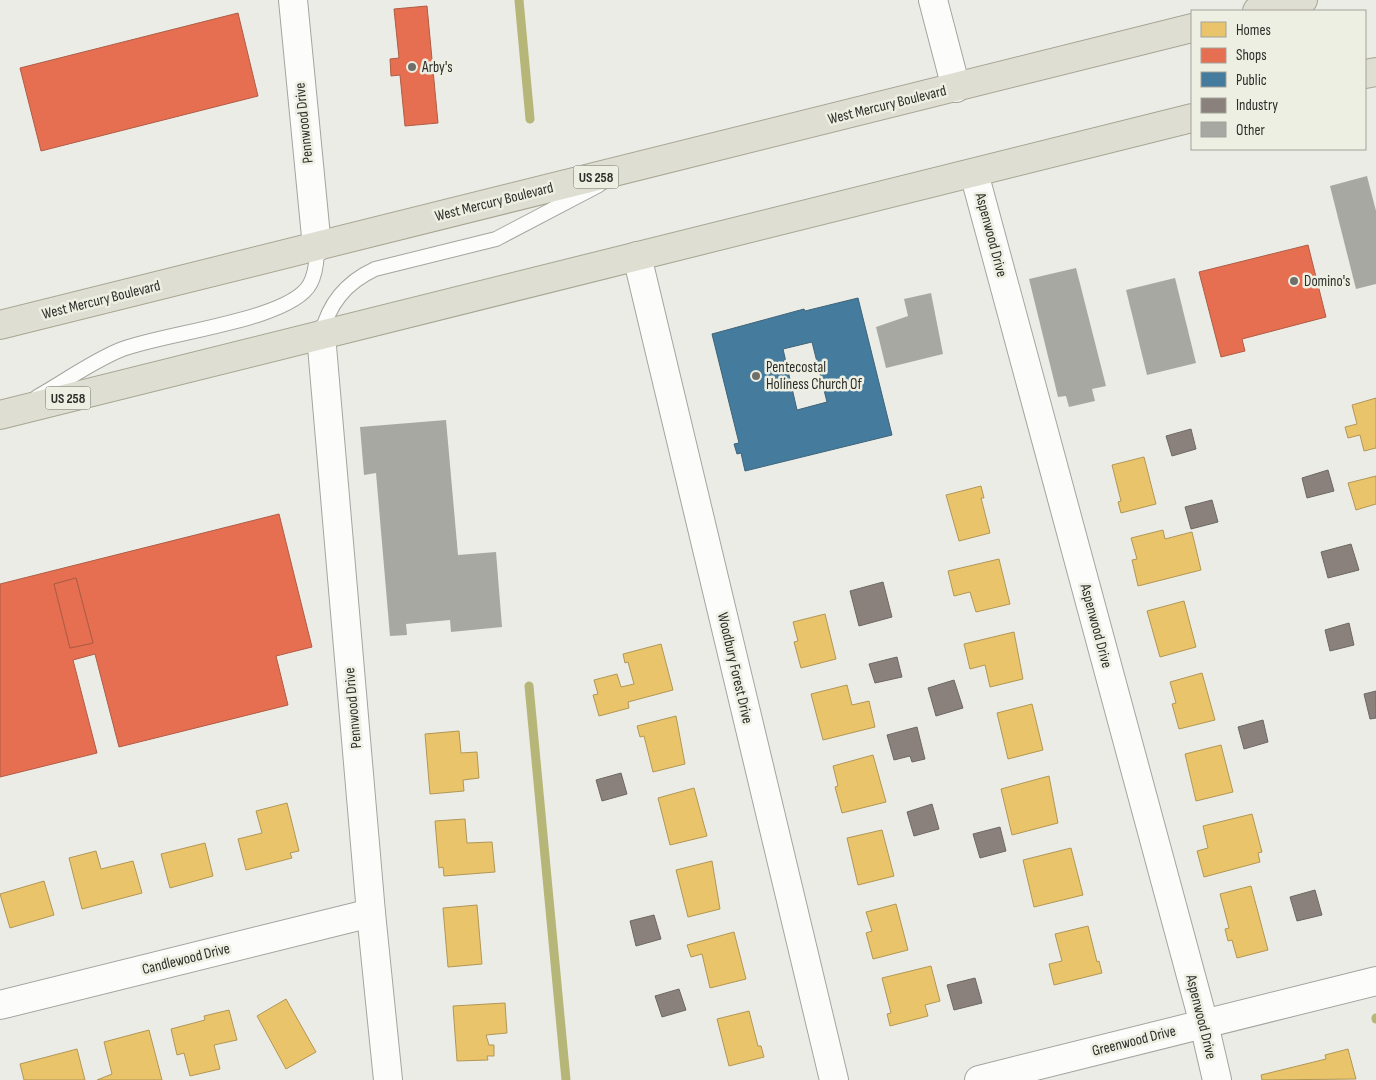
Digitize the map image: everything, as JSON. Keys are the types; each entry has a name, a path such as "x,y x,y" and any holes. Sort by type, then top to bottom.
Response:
{"highway":[{"path":"1260,10 1302,0"},
{"name":"West Mercury Boulevard","path":"0,326 1191,28"},
{"name":"US 258","path":"4,414 1191,118"}],"street":[{"name":"Pennwood Drive","path":"293,0 317,247"},
{"path":"933,0 956,88"},
{"name":"Aspenwood Drive","path":"974,173 1204,1024 1217,1080"},
{"name":"Woodbury Forest Drive","path":"637,256 834,1080"},
{"name":"Pennwood Drive","path":"320,335 371,913 388,1080"},
{"name":"Candlewood Drive","path":"0,1005 371,913"},
{"name":"Greenwood Drive","path":"979,1080 1376,981"}],"lane":[{"path":"320,335 332,305 340,293 364,274 375,269 496,239 633,168"},
{"path":"4,414 120,350 262,313 294,300 310,284 314,273 317,247"}],"building: Homes":[{"path":"1376,398 1376,448 1364,451 1360,435 1348,438 1345,427 1357,424 1352,405"},
{"path":"1144,457 1156,504 1121,513 1118,502 1121,501 1112,465"},
{"path":"1376,476 1376,504 1356,510 1348,483"},
{"path":"981,486 984,498 981,498 990,533 959,541 946,495"},
{"path":"1163,530 1165,539 1192,532 1201,570 1138,586 1132,560 1137,559 1131,538"},
{"path":"999,559 1010,604 976,612 970,592 954,596 948,571"},
{"path":"1184,601 1196,647 1160,657 1147,611"},
{"path":"825,614 836,659 801,668 794,642 798,641 793,622"},
{"path":"1014,632 1023,679 990,687 985,665 970,669 964,644"},
{"path":"661,644 673,690 628,702 629,708 599,716 593,695 598,694 594,680 617,674 621,687 634,684 628,662 625,663 623,654"},
{"path":"1202,673 1215,720 1179,729 1172,704 1176,703 1170,682"},
{"path":"847,685 852,705 869,701 875,727 823,740 811,694"},
{"path":"1032,704 1043,750 1008,759 997,713"},
{"path":"676,716 685,764 653,772 644,736 640,737 637,726"},
{"path":"459,731 461,753 477,752 479,778 463,780 464,791 430,794 425,734"},
{"path":"1221,745 1233,792 1196,801 1185,754"},
{"path":"873,755 886,802 842,813 835,787 838,786 833,766"},
{"path":"1049,776 1058,823 1012,835 1001,789"},
{"path":"694,788 707,836 670,845 658,798"},
{"path":"287,803 299,851 290,853 292,858 246,870 238,839 262,833 256,811"},
{"path":"1252,814 1262,852 1258,853 1260,862 1204,877 1197,851 1208,848 1203,826"},
{"path":"465,819 467,843 492,842 495,872 444,876 443,867 439,868 435,821"},
{"path":"882,830 894,876 858,885 847,838"},
{"path":"205,843 213,876 170,888 161,854"},
{"path":"1071,848 1083,895 1034,907 1023,860"},
{"path":"96,851 101,869 133,861 142,893 82,909 69,858"},
{"path":"712,861 720,909 688,917 676,870"},
{"path":"44,881 54,915 10,928 0,894"},
{"path":"1251,886 1268,950 1237,958 1232,940 1228,941 1225,929 1229,928 1220,894"},
{"path":"896,904 908,950 873,959 866,933 872,931 866,912"},
{"path":"477,905 482,964 448,967 443,908"},
{"path":"1088,926 1097,962 1099,961 1102,973 1054,985 1049,964 1062,961 1055,934"},
{"path":"734,932 746,979 710,988 702,954 691,957 687,945"},
{"path":"931,966 940,1001 925,1005 928,1016 890,1026 887,1014 891,1013 882,978"},
{"path":"286,999 316,1052 286,1069 257,1016"},
{"path":"505,1003 507,1033 486,1035 489,1045 494,1045 494,1056 487,1056 488,1060 457,1061 453,1006"},
{"path":"229,1010 237,1040 214,1045 220,1069 190,1076 184,1053 177,1055 171,1029 205,1020 204,1016"},
{"path":"749,1011 758,1046 761,1046 764,1057 729,1066 717,1019"},
{"path":"149,1030 162,1080 97,1080 112,1074 104,1042"},
{"path":"77,1049 85,1080 24,1080 20,1064"},
{"path":"1348,1049 1356,1079 1262,1080 1261,1075 1326,1059 1325,1055"}],"building: Shops":[{"name":"Arby's","path":"427,6 438,123 405,126 400,75 391,76 390,59 399,58 394,9"},
{"path":"238,13 258,96 41,151 20,68"},
{"path":"1308,245 1326,317 1242,339 1245,351 1221,357 1199,272"},
{"path":"279,514 312,647 276,656 288,705 119,747 95,654 73,660 97,753 0,777 0,584","holes":["76,578 93,643 70,648 54,584"]},
{"path":"76,578 93,643 70,648 54,584"}],"building: Public":[{"name":"Pentecostal Holiness Church Of","path":"858,298 892,435 745,471 741,453 737,454 734,444 739,443 712,334 804,309 805,311","holes":["812,342 827,402 797,410 783,349"]}],"building: Industry":[{"path":"1191,429 1196,449 1172,456 1166,436"},
{"path":"1328,470 1334,491 1307,498 1302,478"},
{"path":"1212,500 1218,522 1191,529 1185,507"},
{"path":"1351,544 1359,570 1328,578 1321,552"},
{"path":"883,582 892,617 859,626 850,591"},
{"path":"1349,623 1354,645 1330,651 1325,630"},
{"path":"897,657 902,677 875,683 869,664"},
{"path":"954,680 963,708 936,716 928,688"},
{"path":"1376,691 1376,718 1370,719 1364,694"},
{"path":"1263,720 1268,742 1244,749 1238,727"},
{"path":"917,727 925,759 912,762 910,756 894,760 887,735"},
{"path":"621,773 627,794 602,801 596,780"},
{"path":"932,804 939,829 914,836 907,812"},
{"path":"1000,827 1006,851 980,858 973,834"},
{"path":"1315,890 1322,915 1297,921 1290,897"},
{"path":"654,915 661,939 636,946 630,921"},
{"path":"975,978 982,1003 954,1010 947,985"},
{"path":"679,989 686,1010 662,1017 655,996"}],"building: Other":[{"path":"1367,176 1376,211 1376,284 1356,289 1330,186"},
{"path":"1076,268 1106,386 1092,389 1095,401 1069,407 1066,396 1058,397 1029,279"},
{"path":"1175,278 1196,363 1147,375 1126,290"},
{"path":"931,293 943,354 886,368 876,327 908,316 904,299"},
{"path":"446,420 458,555 496,552 502,627 451,632 450,620 406,624 407,635 390,636 376,473 364,475 360,427"}],"waterway":[{"path":"519,0 530,119"},
{"path":"529,686 566,1080"}],"place":[{"name":"Arby's","path":"412,67"},
{"name":"Domino's","path":"1294,281"},
{"name":"Pentecostal Holiness Church Of","path":"756,376"}]}
